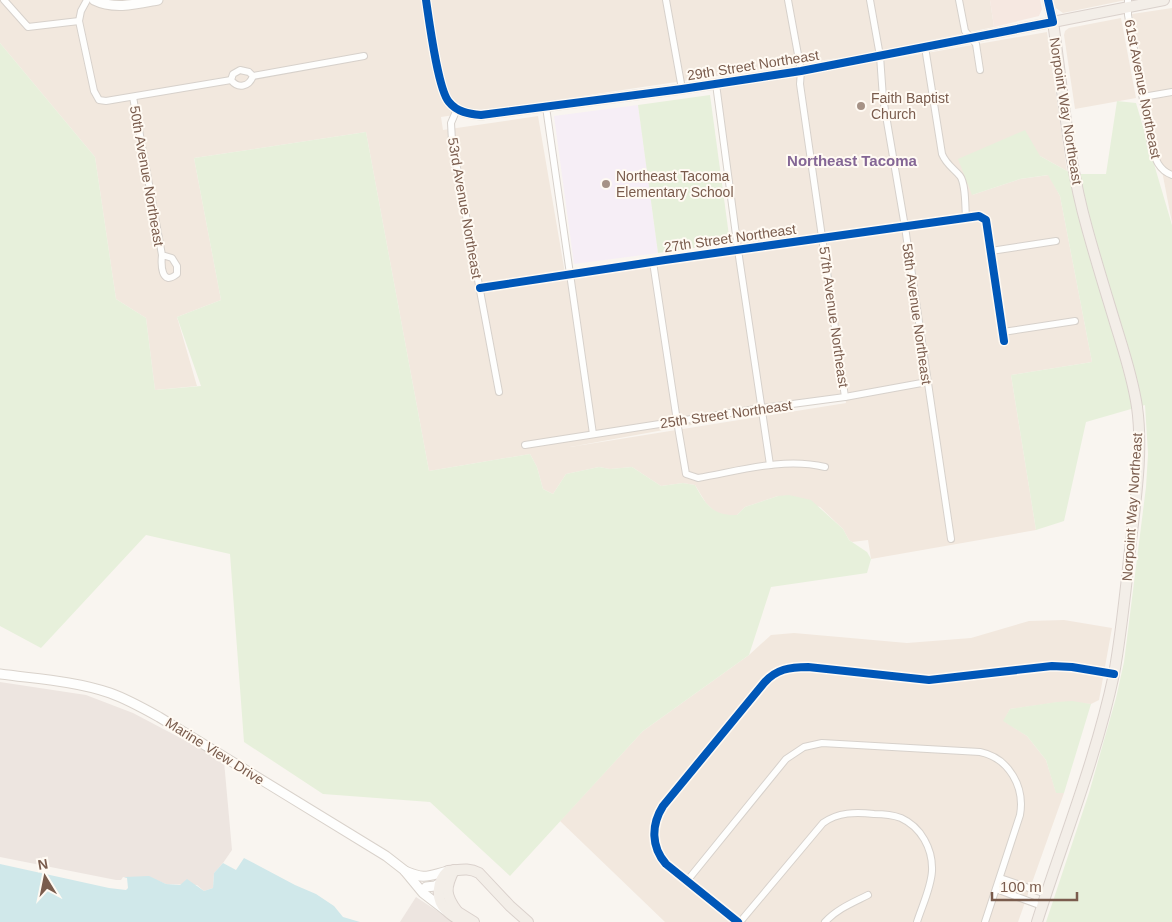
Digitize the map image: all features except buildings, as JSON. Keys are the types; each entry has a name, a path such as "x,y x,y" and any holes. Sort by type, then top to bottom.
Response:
{"main road":[{"name":"29th Street Northeast","path":"1053,22 1128,4 1164,0"},
{"name":"Norpoint Way Northeast","path":"1037,922 1102,721 1114,674 1134,515 1139,442 1137,406 1127,361 1086,227 1080,198 1053,22"},
{"path":"443,906 439,884 451,872 468,868 479,873 528,922"},
{"path":"451,872 448,897 457,911"},
{"name":"Marine View Drive","path":"443,906 457,911 474,922"},
{"name":"Marine View Drive","path":"443,906 462,922"}],"street":[{"path":"4,0 28,27 79,20"},
{"path":"87,0 79,20 97,98 106,101 231,80 237,85 242,86 249,82 252,76"},
{"path":"94,0 121,6 158,0"},
{"path":"426,0 445,96 456,109"},
{"path":"666,0 682,89"},
{"name":"57th Avenue Northeast","path":"788,0 801,71 800,84 845,397"},
{"name":"58th Avenue Northeast","path":"870,0 880,56 883,98 905,227 951,539"},
{"path":"959,0 965,31 976,44 980,70"},
{"name":"Norpoint Way Northeast","path":"1048,0 1053,22"},
{"name":"61st Avenue Northeast","path":"1128,4 1153,153 1158,165 1170,174"},
{"name":"29th Street Northeast","path":"456,109 468,113 481,114 682,89 801,71 1053,22"},
{"path":"925,47 942,154 946,164 962,178 966,199 966,217"},
{"path":"252,76 364,56"},
{"path":"231,80 233,74 240,70 249,72 252,76"},
{"path":"716,84 738,250 770,465"},
{"path":"1143,98 1172,92"},
{"name":"50th Avenue Northeast","path":"133,97 162,255"},
{"path":"546,107 593,434"},
{"name":"53rd Avenue Northeast","path":"456,109 451,123 452,136 499,392"},
{"name":"27th Street Northeast","path":"480,288 979,216 984,218 991,251"},
{"path":"1004,341 991,251 1056,241"},
{"path":"653,262 686,474 698,478 770,465 812,464 825,467"},
{"path":"1003,332 1075,322"},
{"name":"25th Street Northeast","path":"525,445 845,397 927,382"},
{"path":"917,922 930,882 932,870 930,854 925,841 916,829 902,819 873,813 852,813 832,817 817,828 739,922 666,864 658,852 654,832 657,818 663,806 764,683 780,670 808,666 929,680 1052,666 1072,667 1114,674"},
{"name":"Marine View Drive","path":"0,674 71,683 110,693 159,716 386,856 423,893 443,906"},
{"path":"686,881 786,759 804,747 822,743 986,753 998,759 1009,768 1016,781 1022,803 1020,815 986,922"},
{"path":"406,874 430,877 451,872"},
{"name":"Marine View Drive","path":"406,874 426,887 443,906"},
{"path":"1000,878 1046,894"},
{"path":"426,887 439,884"},
{"path":"996,889 1042,906"},
{"path":"825,922 839,910 868,895"}],"shaded area":[{"path":"0,0 990,0 994,27 858,55 441,117 443,130 538,116 566,279 738,250 716,84 847,67 1047,32 1067,171 1040,156 972,195 1020,179 1049,175 1060,196 1092,362 1011,375 1036,530 871,559 868,540 852,542 849,540 843,529 820,507 778,496 745,507 737,515 725,515 715,512 706,503 695,485 683,483 661,486 632,467 610,469 599,467 566,474 553,494 543,489 537,467 530,454 429,471 366,132 194,158 221,300 177,317 197,386 155,390 146,318 116,299 95,157 0,43","holes":["845,397 846,403 570,447"]},
{"path":"990,0 1040,0 1042,9 1039,16 994,27"},
{"path":"1053,0 1126,0 1063,13 1056,8"},
{"path":"1172,8 1172,223 1132,14"},
{"path":"1121,18 1136,98 1075,109 1064,35 1065,31 1069,28"},
{"name":"Northeast Tacoma Elementary School","path":"638,105 658,253 574,264 554,116"},
{"path":"1064,620 1112,628 1099,700 1091,704 1060,702 1010,709 1004,721 1027,736 1046,760 1056,792 1064,793 1018,922 665,922 560,821 643,731 749,655 771,635 794,633 907,643 971,638 1029,621"},
{"path":"0,682 86,695 133,713 224,761 232,850 214,873 213,888 204,891 197,885 166,884 149,877 123,882 0,860"},
{"path":"416,897 454,922 400,922"}],"green space":[{"path":"0,43 95,157 116,299 146,318 155,390 201,386 177,317 221,300 194,158 366,132 429,471 530,454 537,467 543,489 553,494 566,474 599,467 610,469 632,467 661,486 683,483 695,485 707,504 722,514 737,515 745,507 778,496 789,495 811,500 843,529 849,540 867,552 871,559 867,573 771,587 749,655 643,731 510,876 430,802 323,794 244,742 230,554 146,535 41,648 0,626"},
{"path":"710,95 730,243 658,253 638,105"},
{"path":"1117,101 1136,103 1172,225 1172,922 1046,922 1089,793 1116,698 1124,662 1146,487 1148,454 1145,405 1086,422 1064,521 1036,530 1011,375 1092,362 1060,196 1048,175 1020,179 972,195 958,159 1025,130 1040,156 1067,171 1075,174 1106,174"},
{"path":"1072,701 1091,704 1064,793 1056,793 1046,760 1027,736 1003,721 1010,709"}],"water":[{"path":"244,858 316,894 334,906 343,917 360,922 0,922 0,860 123,882 125,877 149,876 166,884 180,885 187,879 204,891 213,888 214,873 223,863 236,870"}],"pier":[{"path":"0,857 116,880 121,880 123,877 127,878 128,888 126,890 109,888 0,864"}],"cycle path":[{"path":"426,0 434,54 445,95 449,102 459,110 481,115 682,89 801,71 1053,22 1048,0"},
{"path":"480,288 979,216 986,220 1004,341"},
{"path":"738,922 666,864 655,843 655,828 663,806 764,683 773,675 789,668 808,667 929,680 1052,666 1072,667 1114,674"}],"place":[{"name":"Faith Baptist Church","path":"861,106"},
{"name":"Northeast Tacoma Elementary School","path":"606,184"}],"district":[{"name":"Northeast Tacoma","path":"852,161"}]}
